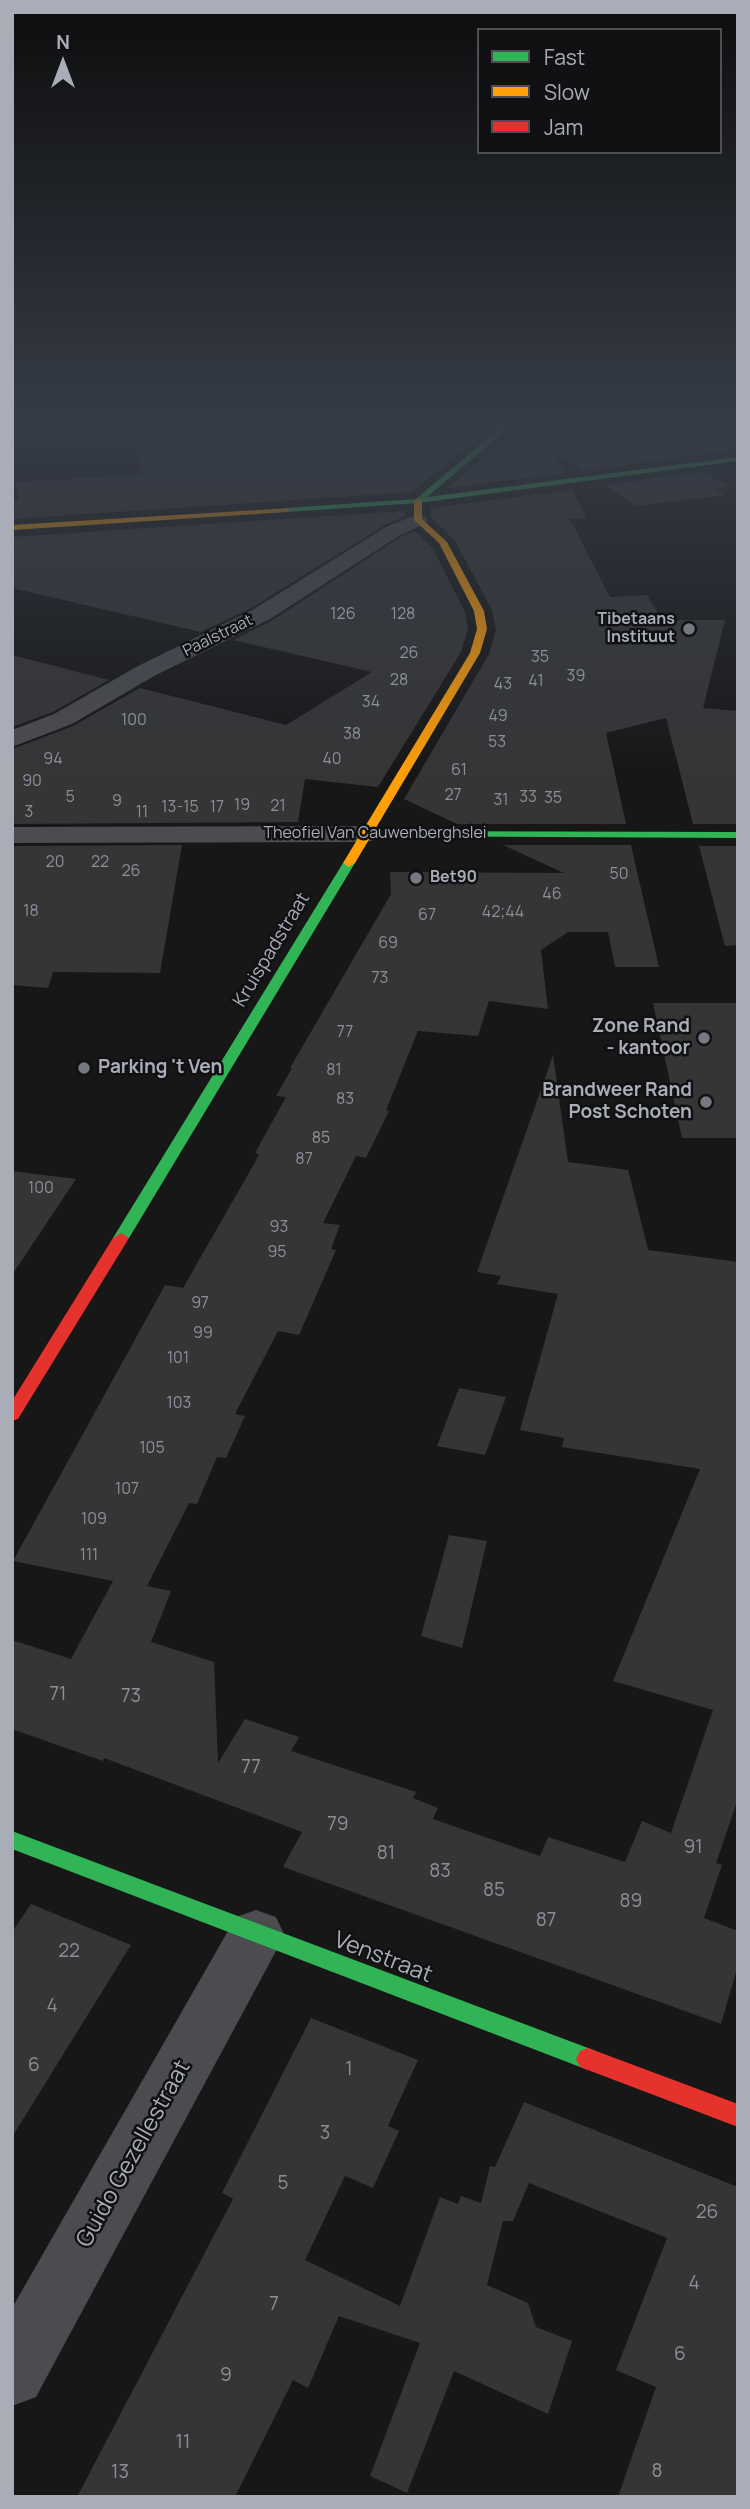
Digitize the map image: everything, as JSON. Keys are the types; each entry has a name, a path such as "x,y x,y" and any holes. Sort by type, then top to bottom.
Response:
{"street":[{"name":"Paalstraat","path":"12,739 63,719 146,671 262,614 377,541"},
{"name":"Kruispadstraat","path":"12,1415 252,1025 475,653 482,629 479,611 442,541"},
{"name":"Theofiel Van Cauwenberghslei","path":"12,835 738,835"},
{"name":"Venstraat","path":"12,1840 738,2116"},
{"name":"Guido Gezellestraat","path":"12,2373 256,1934"}],"building":[{"path":"12,541 359,541 253,607 201,632 12,588"},
{"path":"395,541 426,541 432,547 465,612 468,629 461,652 378,787 305,779 298,822 12,824 12,749 73,726 140,688 286,725 372,672 233,640 271,621"},
{"path":"455,541 581,541 610,597 647,595 662,620 725,620 703,708 738,711 738,824 693,824 666,718 606,733 626,824 457,824 404,799 489,654 496,630 492,610"},
{"path":"12,655 109,680 53,712 12,727"},
{"path":"182,845 160,973 53,972 48,988 12,985 12,846"},
{"path":"503,845 631,845 659,967 615,967 608,932 568,932 541,950 548,1009 489,1001 478,1036 418,1031 386,1110 389,1111 366,1158 356,1156 323,1223 340,1225 331,1249 336,1250 299,1335 278,1331 235,1414 245,1416 226,1458 217,1457 197,1504 189,1503 147,1586 171,1591 151,1642 214,1662 218,1763 245,1719 299,1737 291,1751 416,1792 413,1798 438,1808 433,1819 540,1856 548,1837 625,1862 642,1821 671,1833 713,1710 613,1681 700,1469 562,1447 564,1438 520,1430 558,1294 497,1284 501,1276 477,1272 553,1055 568,1162 628,1170 648,1250 738,1262 738,1799 716,1863 722,1865 704,1918 738,1931 738,1965 721,2024 283,1867 302,1832 104,1758 103,1761 12,1729 12,1640 71,1659 113,1581 13,1561 165,1285 183,1288 254,1164 259,1154 255,1153 286,1097 276,1096 290,1068 391,894 390,872 564,873"},
{"path":"699,846 738,846 738,945 725,946"},
{"path":"653,1003 738,1003 738,1138 682,1138"},
{"path":"12,1171 76,1179 12,1275"},
{"path":"459,1388 506,1397 485,1455 437,1446"},
{"path":"449,1535 487,1541 462,1648 421,1636"},
{"path":"31,1904 131,1945 12,2137 12,1932"},
{"path":"311,2018 418,2060 388,2126 399,2131 373,2188 345,2176 305,2260 400,2306 440,2197 458,2204 461,2196 481,2203 490,2166 495,2167 524,2102 738,2187 738,2497 618,2497 656,2387 616,2370 667,2238 529,2183 513,2221 503,2221 487,2285 528,2303 536,2327 572,2341 548,2414 454,2371 407,2493 370,2476 420,2343 339,2316 308,2388 293,2380 235,2497 77,2497 233,2199 222,2193"}],"traffic: fast":[{"path":"366,834 738,835"},
{"path":"121,1238 349,863"},
{"path":"12,1840 588,2059"}],"traffic: slow":[{"path":"349,863 475,653 482,629 479,611 442,541"}],"traffic: jam":[{"path":"12,1415 121,1238"},
{"path":"588,2059 738,2116"}],"place":[{"name":"Tibetaans Instituut","path":"689,629"},
{"name":"Bet90","path":"416,878"},
{"name":"Zone Rand - kantoor","path":"704,1038"},
{"name":"Parking 't Ven","path":"84,1068"},
{"name":"Brandweer Rand Post Schoten","path":"706,1102"}]}
